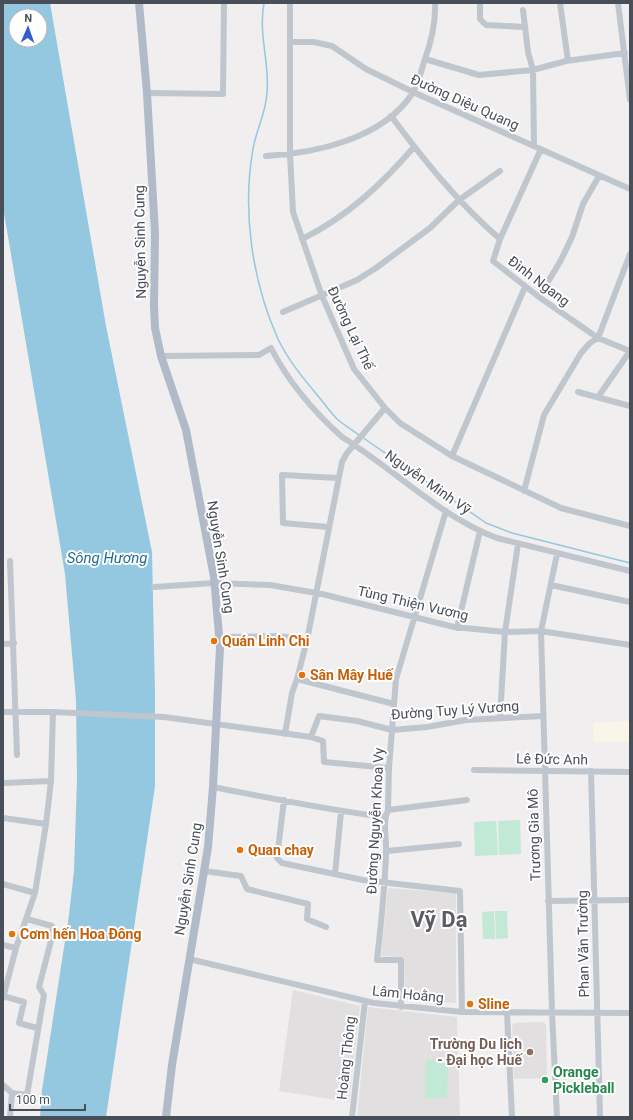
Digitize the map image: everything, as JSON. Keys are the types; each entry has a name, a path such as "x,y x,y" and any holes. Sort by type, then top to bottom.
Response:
{"main road":[{"name":"Nguyễn Sinh Cung","path":"139,3 147,93 155,233 154,306 156,328 161,356 186,430 214,583 220,637 213,787 204,871 189,958 166,1117"}],"street":[{"path":"147,93 223,94 224,3"},
{"name":"Đường Lại Thế","path":"290,3 292,42 290,154 293,212 322,296 354,369 385,408 400,423 452,456 561,508 630,526"},
{"path":"266,156 290,154 350,139 372,130 391,116 413,92 434,29 435,3"},
{"path":"480,3 480,19 486,25 525,27"},
{"path":"560,3 568,61"},
{"path":"618,3 627,40 625,53 630,100"},
{"path":"523,10 528,52 533,70 534,146"},
{"name":"Đường Diệu Quang","path":"292,42 314,42 332,46 366,68 413,92 630,189"},
{"path":"425,59 480,74 533,70 568,61 625,53"},
{"name":"Đình Ngang","path":"391,116 459,200 478,221 500,239 493,261 525,287 598,338 630,351"},
{"path":"302,239 319,231 356,205 395,170 414,146"},
{"path":"500,239 541,149"},
{"path":"283,312 357,280 382,265 430,228 459,200 500,171"},
{"path":"539,297 561,260 572,237 583,204 599,176"},
{"path":"524,491 544,415 581,353 598,338 630,254"},
{"path":"452,456 525,287"},
{"name":"Nguyễn Minh Vỹ","path":"161,356 259,355 271,348 290,382 312,409 342,437 356,443 446,511 480,531 518,544 630,571"},
{"path":"598,397 630,351"},
{"path":"578,392 630,406"},
{"path":"285,734 292,693 298,679 307,640 315,592 342,462 347,453 385,408"},
{"path":"328,527 283,523 282,475 338,478"},
{"name":"Đường Nguyễn Khoa Vy","path":"401,1007 401,960 377,960 385,883 385,817 388,810 389,768 396,679 416,617 446,511"},
{"path":"457,628 480,531"},
{"path":"500,718 505,632 518,544"},
{"name":"Trương Gia Mô","path":"557,1117 548,901 541,631 558,554"},
{"path":"10,562 17,712 17,755"},
{"name":"Tùng Thiện Vương","path":"154,586 214,583 270,585 315,592 457,628 505,632 541,631 630,645"},
{"path":"551,585 630,602"},
{"path":"220,637 279,636 307,640"},
{"path":"3,644 14,643"},
{"path":"298,679 394,704"},
{"path":"3,712 53,712 164,717 311,737 323,741 324,762 389,768"},
{"path":"37,1028 19,1023 24,1002 3,997 16,948 35,893 51,781 53,712"},
{"name":"Đường Tuy Lý Vương","path":"311,737 319,716 357,721 392,730 466,720 543,716"},
{"name":"Lê Đức Anh","path":"474,770 630,772"},
{"name":"Phan Văn Trường","path":"591,771 600,1117"},
{"path":"3,783 51,781"},
{"path":"213,787 341,812 385,817"},
{"path":"284,800 277,858 279,861 335,874 385,883 460,891 462,1012"},
{"path":"388,810 467,800"},
{"path":"335,874 341,812"},
{"path":"3,818 46,824"},
{"path":"386,851 459,844"},
{"path":"204,871 241,876 247,889 308,904 307,919 326,927"},
{"path":"3,884 35,893"},
{"path":"548,901 630,900"},
{"path":"3,1085 12,1093 27,1095 37,1028 44,995 39,987 53,933 52,926 27,919"},
{"path":"3,946 16,948"},
{"name":"Lâm Hoằng","path":"189,958 365,1001 401,1007 462,1012 507,1013 597,1011 630,1013"},
{"name":"Hoàng Thông","path":"352,1117 365,1001"},
{"path":"507,1013 512,1117"},
{"path":"10,1117 12,1093"}],"shaded area":[{"path":"630,721 630,741 594,742 593,723"},
{"path":"388,888 456,893 456,1003 405,1000 404,957 381,956"},
{"path":"293,990 360,1006 349,1102 279,1091"},
{"path":"368,1007 457,1017 460,1117 357,1117"},
{"name":"Trường Du lịch - Đại học Huế","path":"542,1022 546,1024 547,1078 514,1079 512,1026 514,1023"}],"green space":[{"path":"520,820 521,854 499,855 498,821"},
{"path":"496,821 498,855 475,856 474,822"},
{"path":"494,911 495,939 483,939 482,912"},
{"path":"495,911 507,911 508,938 496,939"},
{"path":"426,1060 448,1060 447,1098 425,1098"}],"water":[{"name":"Sông Hương","path":"3,3 50,3 106,326 152,552 155,786 106,1117 40,1117 42,1090 69,915 74,871 77,779 76,700 65,574 3,207"}],"waterway":[{"path":"264,3 262,27 267,70 267,93 265,108 253,149 249,197 249,221 256,270 269,317 286,354 301,376 334,416 359,435"},
{"path":"362,437 486,523 512,533 630,563"}],"place":[{"name":"Quán Linh Chi","path":"214,641"},
{"name":"Sân Mây Huế","path":"302,675"},
{"name":"Quan chay","path":"240,850"},
{"name":"Cơm hến Hoa Đông","path":"12,934"},
{"name":"Sline","path":"470,1004"},
{"name":"Trường Du lịch - Đại học Huế","path":"530,1052"},
{"name":"Orange Pickleball","path":"545,1080"}],"district":[{"name":"Vỹ Dạ","path":"439,919"}]}
